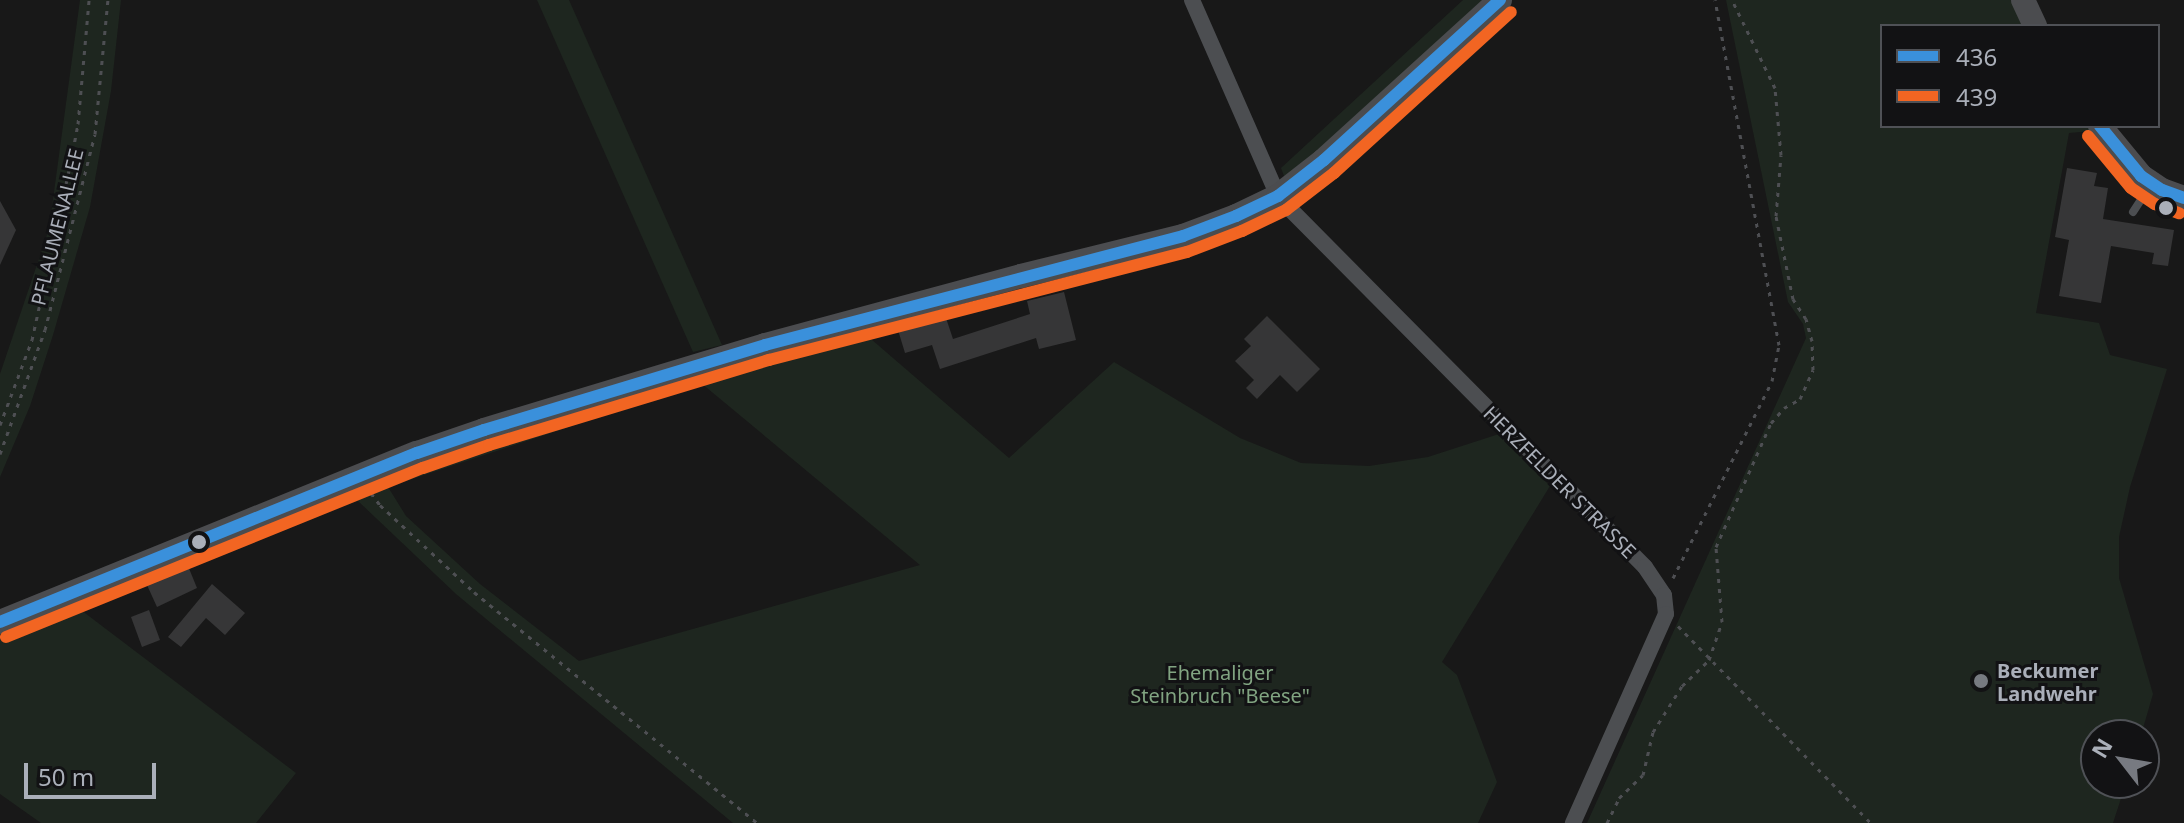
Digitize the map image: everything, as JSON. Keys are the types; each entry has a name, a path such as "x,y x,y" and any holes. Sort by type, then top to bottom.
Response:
{"main road":[{"path":"0,622 360,475 484,430 765,345 1183,236 1278,196 1324,160 1500,0"},
{"path":"2023,0 2034,24"},
{"path":"2101,128 2120,154 2152,183 2184,198"}],"street":[{"name":"HERZFELDER STRASSE","path":"1192,0 1278,196 1316,239 1645,567 1664,595 1666,614 1573,823"}],"lane":[{"path":"2133,212 2152,183"}],"path":[{"path":"0,425 32,340 69,171 78,124 89,0"},
{"name":"PFLAUMENALLEE","path":"0,454 45,330 95,134 108,0"},
{"path":"1664,595 1772,381 1779,345 1715,0"},
{"path":"1607,823 1619,798 1643,775 1653,732 1682,686 1709,660 1722,622 1716,547 1771,423 1800,399 1813,370 1812,341 1806,319 1793,299 1776,216 1781,155 1775,88 1732,0"},
{"path":"360,475 380,505 474,592 757,823"},
{"path":"1666,614 1804,751 1871,823"}],"green space":[{"path":"80,0 121,0 111,91 90,207 30,406 0,477 0,374 49,229"},
{"path":"537,0 569,0 722,345 693,352"},
{"path":"1463,0 1488,0 1286,181 1281,168"},
{"path":"1726,0 2011,0 2023,24 1880,24 1880,128 2089,128 2091,131 2069,133 2036,313 2099,323 2110,355 2167,369 2130,487 2119,537 2119,578 2153,694 2146,719 2080,719 2080,799 2121,799 2113,823 1587,823 1806,338 1803,324 1788,302"},
{"name":"Ehemaliger Steinbruch \"Beese\"","path":"863,326 888,326 864,333 1009,458 1114,362 1240,438 1301,463 1369,466 1428,457 1499,434 1550,486 1442,662 1457,675 1497,782 1478,823 733,823 456,594 358,501 201,555 205,546 446,452","holes":["701,383 920,565 579,661 480,584 406,516 388,487"]},
{"path":"67,602 89,602 77,607 296,773 256,823 41,823 0,794 0,629"}],"building":[{"path":"2067,168 2097,173 2094,186 2108,188 2103,219 2174,230 2168,266 2152,264 2154,253 2111,246 2101,303 2059,296 2069,240 2055,237"},
{"path":"0,201 16,230 0,265"},
{"path":"1064,292 1076,340 1039,349 1036,338 940,369 932,345 905,353 898,330 945,315 953,339 1030,314 1027,301"},
{"path":"1267,316 1320,369 1297,392 1280,375 1257,399 1246,388 1254,380 1235,361 1251,346 1244,339"},
{"path":"188,566 197,588 157,607 147,585"},
{"path":"212,584 245,613 225,635 206,618 181,647 168,637"},
{"path":"149,610 160,640 142,647 131,617"}],"transit line":[{"name":"436","path":"0,622 417,453 484,430 765,345 1183,236 1236,216 1278,196 1324,160 1500,0"},
{"name":"439","path":"6,637 423,468 489,445 769,360 1187,252 1242,231 1286,210 1334,173 1511,12"},
{"name":"436","path":"2102,128 2141,176 2162,190 2184,198"},
{"name":"439","path":"2088,136 2131,188 2155,204 2179,213"}],"place":[{"name":"Beckumer Landwehr","path":"1981,681"}]}
